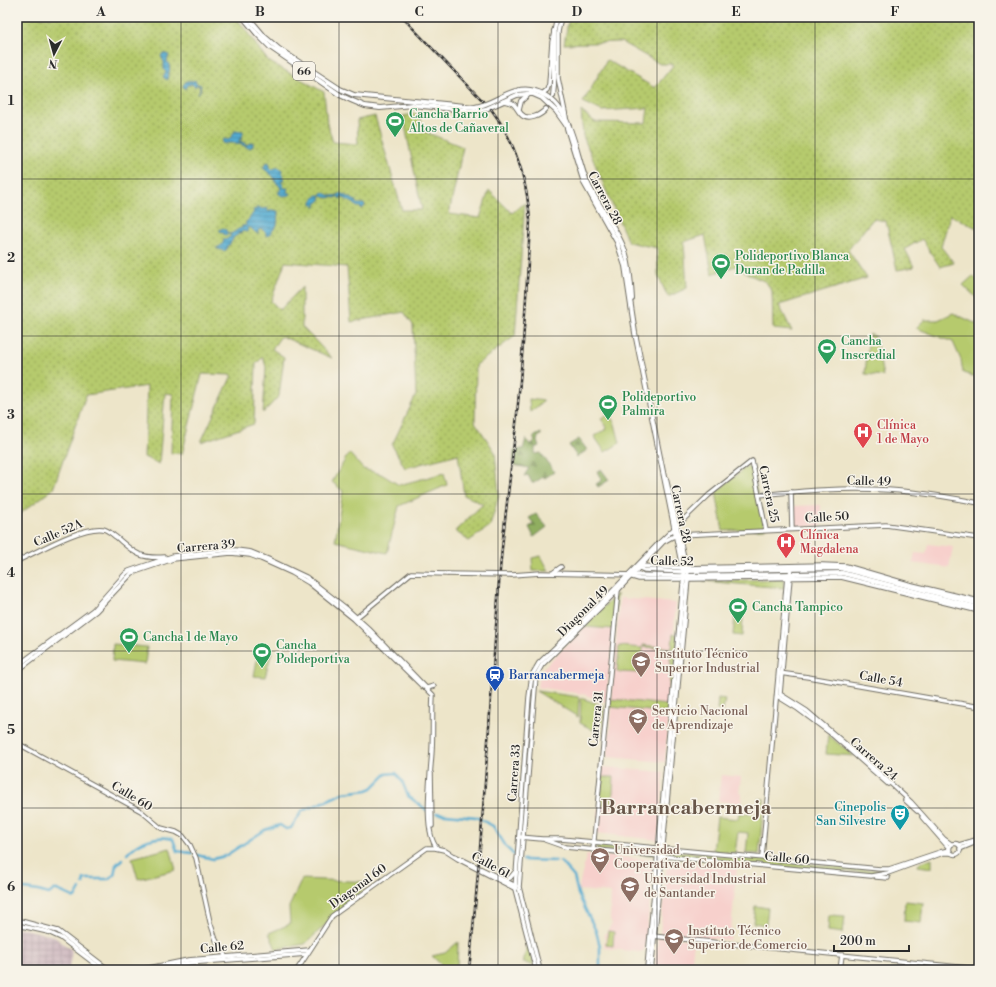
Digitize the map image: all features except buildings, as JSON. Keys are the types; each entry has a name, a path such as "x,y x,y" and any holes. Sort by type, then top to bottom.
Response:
{"main road":[{"name":"66","path":"243,17 262,40 277,52 340,95 365,106 376,108 412,105 476,111 521,94 530,94"},
{"name":"66","path":"248,17 264,37 279,49 344,91 354,95 475,107 486,104 511,92 520,90 534,90 555,104 566,117"},
{"path":"552,96 554,88 556,29"},
{"path":"530,94 522,98 519,109 521,115 528,118 538,115 546,109"},
{"name":"Carrera 28","path":"530,94 538,96 546,101 563,120 584,183 621,246 624,255 635,333 675,528 686,574 661,848 647,970"},
{"path":"365,106 369,101 367,96"},
{"path":"376,108 373,101 377,97"},
{"path":"502,101 511,103 519,109"},
{"name":"Carrera 28","path":"566,117 572,130 587,182 618,241"},
{"name":"Calle 52","path":"686,574 790,567 846,569 979,604"},
{"name":"Calle 52","path":"686,574 789,576 829,573 846,574 979,609"},
{"name":"Carrera 28","path":"651,970 652,936"}],"street":[{"path":"542,94 547,90 549,84 552,42 559,18"},
{"path":"556,29 558,78 566,117"},
{"name":"Carrera 25","path":"675,528 709,495 752,461 766,530"},
{"name":"Calle 49","path":"759,495 791,492 887,490 923,493 979,503"},
{"path":"791,492 792,529"},
{"name":"Calle 50","path":"677,536 766,530 886,525 979,538"},
{"path":"638,567 675,528"},
{"name":"Calle 52A","path":"17,561 77,533 97,529 103,529 110,532 139,556 147,558 170,557"},
{"path":"638,567 663,542 677,536"},
{"name":"Carrera 39","path":"17,666 92,610 126,573 170,557 232,550 251,552 279,563 306,577 329,594 356,618 427,688 433,696"},
{"name":"Carrera 39","path":"17,671 28,661 96,611 128,575 173,559 231,553 250,555 278,566 304,580 356,618 433,696"},
{"name":"Calle 52","path":"790,567 846,566 908,584 979,601"},
{"path":"541,573 556,572 561,567"},
{"name":"Calle 52","path":"638,567 686,574"},
{"name":"Diagonal 49","path":"540,668 618,590 638,567"},
{"path":"762,857 779,695 790,567"},
{"name":"Calle 52","path":"356,618 411,573 512,575 541,573 630,576 686,574"},
{"name":"Calle 52","path":"530,574 590,575"},
{"name":"Calle 52","path":"630,576 639,579 662,579 686,574"},
{"name":"Diagonal 49","path":"539,663 630,576"},
{"path":"658,576 662,579"},
{"name":"Carrera 31","path":"593,850 618,590"},
{"name":"Carrera 33","path":"517,888 532,697 532,675 539,663"},
{"name":"Carrera 33","path":"532,691 535,678 540,668"},
{"name":"Calle 54","path":"780,673 975,706 979,705"},
{"path":"427,688 434,686"},
{"name":"Carrera 24","path":"779,695 829,732 894,789 950,849"},
{"name":"Carrera 24","path":"779,695 806,711 877,771 911,802 944,839 950,849"},
{"path":"433,696 428,800 432,842 438,848"},
{"name":"Calle 60","path":"17,743 141,811 161,828 176,832 183,836 190,845 196,858 210,922 216,940 225,958"},
{"path":"430,770 432,837 438,848"},
{"path":"427,848 431,837"},
{"name":"Calle 60","path":"521,837 561,839 762,857 888,871"},
{"name":"Carrera 33","path":"517,888 516,870 521,837"},
{"name":"Calle 60","path":"542,839 565,847 660,857 871,876 888,871"},
{"path":"950,849 957,854 960,847 979,840"},
{"path":"940,852 943,841"},
{"path":"888,871 943,853 950,849 955,843 960,847"},
{"name":"Calle 61","path":"427,848 438,848 517,888"},
{"name":"Diagonal 60","path":"296,970 332,916 427,848"},
{"path":"888,871 950,849"},
{"name":"Calle 61","path":"454,856 460,857 517,888"},
{"path":"503,880 512,876 516,870"},
{"path":"871,876 888,878"},
{"path":"517,888 536,970"},
{"path":"517,888 540,970"},
{"path":"17,920 58,931 109,970"},
{"path":"17,925 48,932 61,938 103,970"},
{"path":"652,936 979,969"},
{"name":"Calle 62","path":"138,970 180,961 308,952"},
{"path":"840,970 842,955"},
{"name":"Calle 62","path":"155,970 225,958"}],"shaded area":[{"path":"821,505 821,526 794,527 793,506"},
{"path":"928,544 953,547 949,568 913,563 915,553 926,554"},
{"path":"620,598 676,603 668,705 611,699"},
{"path":"584,628 614,630 606,702 582,694 537,687 540,671"},
{"name":"Servicio Nacional de Aprendizaje","path":"612,708 669,713 665,762 607,757"},
{"path":"602,767 664,772 658,840 597,833"},
{"path":"721,775 741,777 739,793 742,794 741,804 718,801"},
{"name":"Universidad Industrial de Santander","path":"587,854 605,856 607,858 608,856 654,860 645,948 643,951 639,952 604,948 605,934 612,924 610,918 611,893 578,890"},
{"path":"667,862 737,867 730,940 660,934"},
{"path":"17,927 53,936 72,950 69,970 17,970"},
{"name":"Instituto Técnico Superior de Comercio","path":"658,937 694,940 691,970 655,970"}],"green space":[{"path":"17,17 236,17 268,61 324,92 327,123 333,142 358,144 357,120 375,116 402,210 422,210 403,116 419,113 423,131 463,147 449,214 480,218 489,190 512,213 525,203 515,336 476,365 475,422 495,452 499,495 490,526 469,541 455,531 483,504 464,495 458,454 405,468 392,445 416,395 413,325 404,312 351,322 347,267 285,262 271,301 280,310 302,287 302,327 332,358 281,336 272,349 284,357 279,396 263,413 266,367 263,357 256,364 254,424 201,442 232,375 202,374 182,454 171,453 173,394 165,393 159,464 144,457 147,386 86,395 53,489 17,516"},
{"path":"569,17 979,17 979,229 950,215 941,247 954,263 940,267 922,239 905,249 914,267 897,270 886,221 873,219 848,250 867,278 779,305 792,331 773,329 772,291 766,282 750,275 736,266 712,274 705,235 684,242 687,288 668,297 658,276 657,248 628,242 583,136 581,111 595,122 646,123 648,108 602,111 583,102 607,60 655,88 674,64 660,64 621,42 564,44"},
{"path":"973,276 979,282 979,300 963,285"},
{"path":"953,313 979,325 979,374 973,376 963,373 961,360 953,342 916,328 924,320 938,320"},
{"path":"869,334 875,336 883,376 865,374"},
{"path":"529,399 544,401 530,412"},
{"path":"609,414 615,424 620,443 605,452 594,436 607,429 601,418"},
{"path":"541,433 538,437 537,442 539,446 535,448 535,454 541,453 554,472 545,478 543,477 532,483 528,475 524,476 529,468 513,465 514,450 523,449 526,439 530,445 535,441 533,437"},
{"path":"579,439 587,450 577,457 569,445"},
{"path":"349,453 363,469 381,474 399,485 444,473 447,485 399,506 387,553 335,541 343,491 332,482"},
{"path":"746,467 752,469 765,529 723,531 716,492"},
{"path":"601,469 609,480 598,487 596,484 602,480 597,472"},
{"path":"536,514 547,527 534,537 529,527 534,524 529,518"},
{"path":"541,556 549,571 533,571 532,558"},
{"path":"785,579 784,588 703,581"},
{"path":"617,594 614,629 584,627"},
{"name":"Cancha Tampico","path":"735,615 743,616 742,636 733,635"},
{"path":"673,634 678,635 671,713 610,707 611,699 668,705 671,649 643,647 643,645 672,648"},
{"name":"Cancha 1 de Mayo","path":"113,644 147,647 145,664 112,661"},
{"path":"619,646 643,648 641,673 617,672"},
{"path":"259,649 272,651 265,677 254,676"},
{"path":"536,691 579,697 578,717"},
{"path":"581,698 604,706 601,734 580,723"},
{"path":"718,698 725,699 723,711 717,710"},
{"path":"828,735 854,756 826,754"},
{"path":"602,777 614,777 612,806 600,805"},
{"path":"759,799 764,799 759,854 746,853 748,833 738,832 735,853 713,851 717,817 738,819 739,813 757,815"},
{"path":"597,844 886,871 877,873 815,870 597,850"},
{"path":"170,848 176,870 138,879 132,858"},
{"path":"932,858 932,868 918,866 919,863"},
{"path":"302,879 371,882 305,944 276,949 269,933 290,924 289,907"},
{"path":"905,901 923,903 921,923 904,921"},
{"path":"755,906 768,908 766,925 753,923"},
{"path":"829,915 845,916 843,933 828,931"},
{"path":"608,931 614,932 613,946 606,945"},
{"path":"458,942 457,970 447,970 432,956 445,953"},
{"path":"528,944 534,966 523,962"}],"water":[{"path":"163,53 169,55 167,61 170,70 167,80 163,77 166,72 164,70 164,62 161,56"},
{"path":"195,80 196,83 201,85 200,91 198,94 200,89 199,85 196,85 195,87 192,84 187,85 185,89 183,86 186,81"},
{"path":"235,131 243,131 239,142 242,141 242,143 245,143 245,146 253,142 253,147 251,146 251,148 248,148 240,143 237,145 236,143 222,143 223,139 229,140"},
{"path":"269,162 271,170 278,167 282,170 284,180 281,180 284,188 288,188 288,193 291,193 290,195 282,196 278,193 281,189 279,185 276,183 273,176 263,168 266,163"},
{"path":"323,192 331,196 339,195 340,193 356,201 357,204 364,204 365,206 362,209 357,207 354,203 342,196 340,199 337,196 336,198 329,198 320,196 321,200 316,204 315,208 312,201 317,195 321,195"},
{"path":"257,207 263,209 268,208 267,210 270,212 271,210 278,211 277,225 269,235 266,236 266,233 262,229 258,230 258,234 248,227 247,232 238,232 239,234 234,237 227,249 224,251 216,248 222,245 224,239 229,238 231,235 225,235 219,230 223,228 228,234 230,234 242,228 242,226 247,225 245,223 254,212 253,210 256,209 257,211"}],"waterway":[{"path":"197,855 213,859 225,856 265,830 280,825 286,829 291,828 302,811 343,793 372,788 386,774 396,773 402,781 408,796 428,811"},
{"path":"436,813 476,817 493,826 507,848 514,855"},
{"path":"127,854 136,846 154,838 173,839 177,851 192,853"},
{"path":"83,884 84,879 108,879 114,875 116,865 122,859"},
{"path":"523,860 556,861"},
{"path":"560,861 574,877 578,894 596,931 600,946 600,970"},
{"path":"17,888 49,894 54,890 57,890 75,898 80,889"}],"railway":[{"path":"402,17 483,101"},
{"path":"469,970 482,820 503,533 521,373 530,220 523,176 507,134 491,109"}],"place":[{"name":"Cancha Barrio Altos de Cañaveral","path":"395,138"},
{"name":"Polideportivo Blanca Duran de Padilla","path":"721,280"},
{"name":"Cancha Inscredial","path":"827,365"},
{"name":"Polideportivo Palmira","path":"608,421"},
{"name":"Clínica 1 de Mayo","path":"863,449"},
{"name":"Clínica Magdalena","path":"786,559"},
{"name":"Cancha Tampico","path":"738,624"},
{"name":"Cancha 1 de Mayo","path":"129,654"},
{"name":"Cancha Polideportiva","path":"262,669"},
{"name":"Instituto Técnico Superior Industrial","path":"641,678"},
{"name":"Barrancabermeja","path":"495,692"},
{"name":"Servicio Nacional de Aprendizaje","path":"638,735"},
{"name":"Cinepolis San Silvestre","path":"900,831"},
{"name":"Universidad Cooperativa de Colombia","path":"600,874"},
{"name":"Universidad Industrial de Santander","path":"630,903"},
{"name":"Instituto Técnico Superior de Comercio","path":"674,955"}],"district":[{"name":"Barrancabermeja","path":"686,807"}]}
